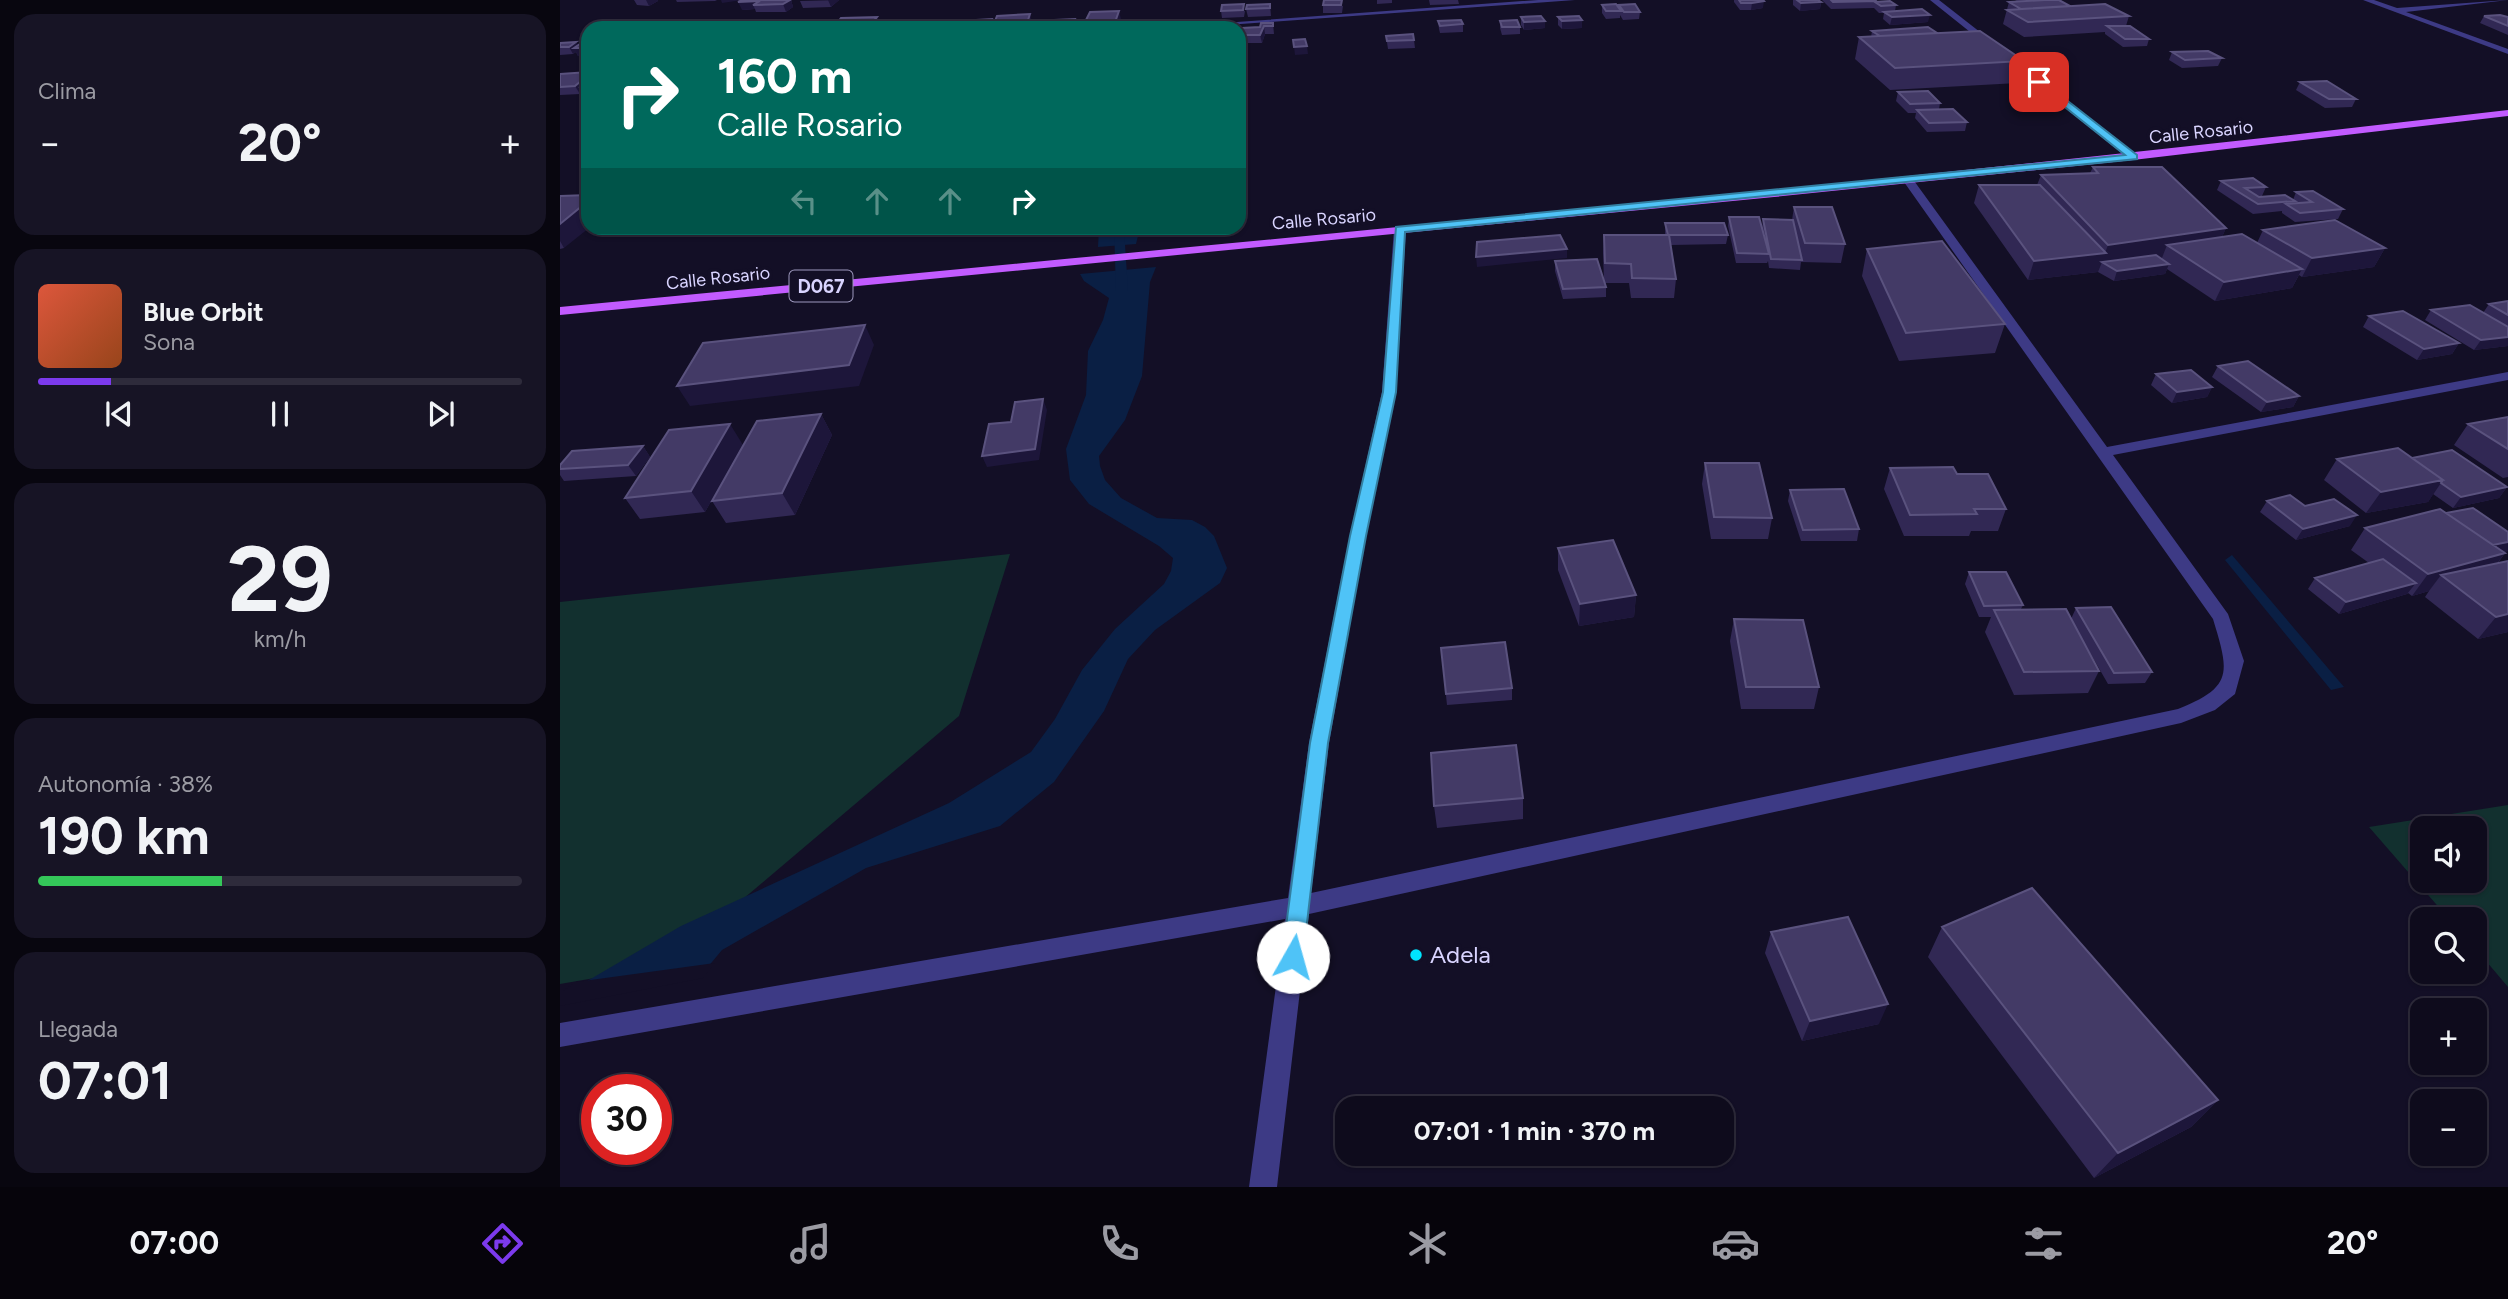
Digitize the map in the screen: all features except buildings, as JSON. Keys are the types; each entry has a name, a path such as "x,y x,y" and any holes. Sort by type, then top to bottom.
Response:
{"main road":[{"name":"Calle Rosario","path":"560,311 1908,180 2133,157 2508,113"}],"street":[{"path":"1246,22 1571,0"},
{"path":"1934,0 2133,157"},
{"path":"2367,0 2508,52"},
{"path":"2392,10 2507,0"},
{"path":"560,1035 667,1014 1299,906 2182,716 2208,705 2228,689 2235,661 2222,618 1908,180"},
{"path":"1263,1187 1319,743 1358,536 1390,392 1400,229"},
{"path":"2103,452 2508,376"}],"green space":[{"path":"1010,554 959,716 664,966 560,984 560,602"},
{"path":"2508,805 2508,987 2487,962 2487,907 2439,907 2426,893 2487,893 2487,816 2438,816"},
{"path":"2410,821 2410,874 2369,827"}],"water":[{"path":"1099,235 1138,236 1136,244 1098,247"},
{"path":"1156,267 1150,282 1142,376 1125,420 1099,456 1100,466 1105,480 1121,498 1157,518 1192,520 1205,527 1214,536 1227,568 1220,583 1155,630 1128,659 1104,711 1054,782 1000,826 866,868 722,950 702,974 560,997 681,926 949,803 1031,752 1055,719 1082,670 1115,629 1164,584 1171,571 1173,558 1159,546 1089,504 1070,480 1066,449 1086,395 1088,351 1103,320 1109,298 1084,281 1080,274"},
{"path":"2232,555 2344,687 2331,690 2225,560"}],"pier":[{"path":"715,963 703,978 560,1006 560,993 576,982"}],"waterway":[{"path":"1119,235 1122,291"}],"place":[{"name":"Adela","path":"1416,955"}],"route":[{"path":"1293,957 1319,743 1358,536 1390,392 1400,229 2133,157 2039,82"}]}
